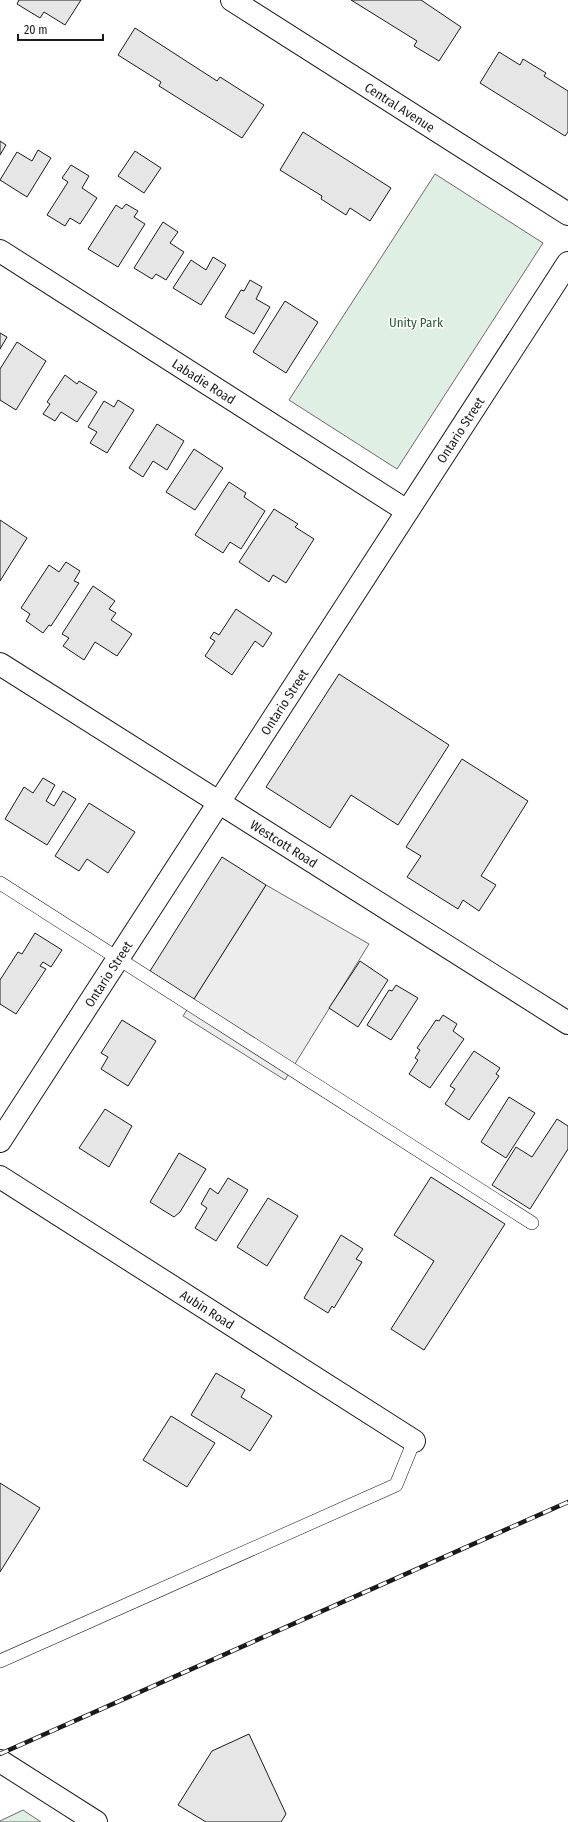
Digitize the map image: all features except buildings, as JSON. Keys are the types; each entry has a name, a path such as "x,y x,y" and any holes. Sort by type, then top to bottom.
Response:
{"street":[{"name":"Central Avenue","path":"232,0 568,214"},
{"name":"Labadie Road","path":"0,251 407,511"},
{"name":"Ontario Street","path":"0,1141 568,263"},
{"name":"Westcott Road","path":"0,664 218,804 568,1023"},
{"name":"Aubin Road","path":"0,1177 414,1441"},
{"path":"0,1761 96,1822"}],"lane":[{"path":"0,883 532,1223"},
{"path":"0,1661 396,1485 414,1441"}],"green space":[{"name":"Unity Park","path":"435,174 543,243 397,469 289,400"},
{"path":"23,1810 41,1822 0,1822 0,1821"}],"shaded area":[{"path":"266,885 369,944 285,1080 183,1016"}],"railway":[{"path":"0,1754 568,1502"}]}
